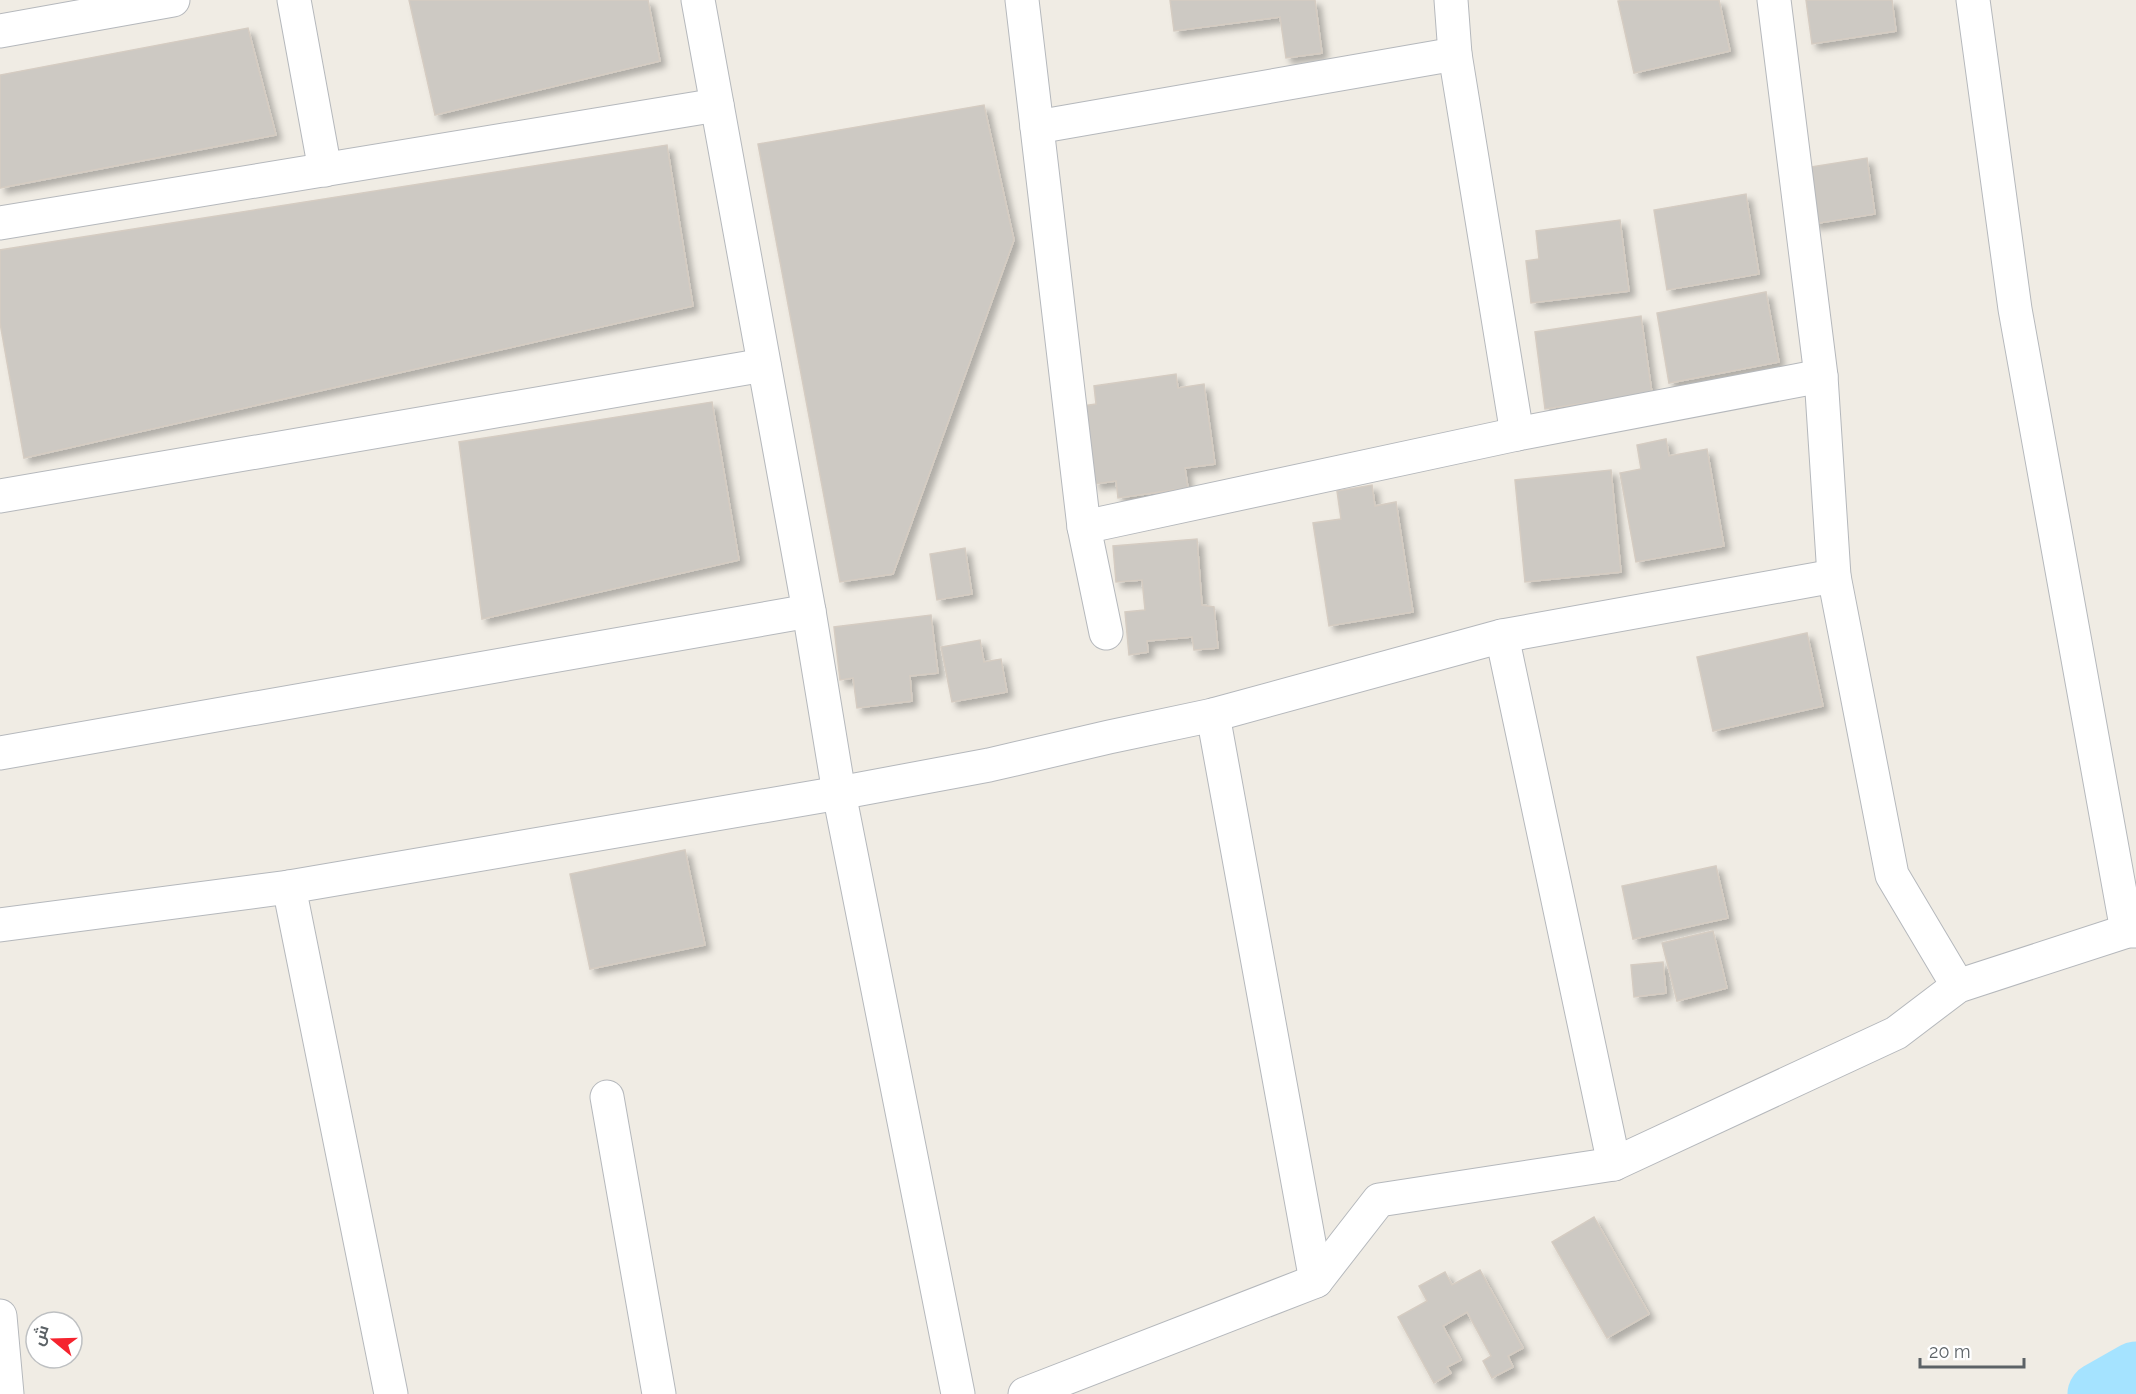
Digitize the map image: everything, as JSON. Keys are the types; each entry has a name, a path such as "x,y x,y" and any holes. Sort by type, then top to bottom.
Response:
{"street":[{"path":"0,31 45,11 172,0"},
{"path":"294,0 325,170"},
{"path":"698,0 809,610 839,793 958,1394"},
{"path":"1022,0 1084,527 1106,633"},
{"path":"1451,0 1455,54 1517,434"},
{"path":"1774,0 1821,376 1834,576 1892,875 1958,986"},
{"path":"1025,1394 1316,1281 1379,1200 1614,1164 1896,1033 1958,986 2132,931 2015,309 1973,0"},
{"path":"1037,127 1455,54"},
{"path":"0,223 717,105"},
{"path":"0,496 764,364"},
{"path":"1084,527 1517,434 1821,376"},
{"path":"0,925 289,887 839,793 989,765 1213,715 1502,636 1834,576"},
{"path":"0,753 809,610"},
{"path":"1502,636 1614,1164"},
{"path":"1213,715 1316,1281"},
{"path":"289,887 391,1394"},
{"path":"607,1097 659,1394"},
{"path":"0,1316 7,1394"}],"building":[{"path":"409,0 648,0 660,61 435,115"},
{"path":"1170,0 1315,0 1322,53 1286,58 1280,17 1174,31"},
{"path":"1719,0 1730,51 1634,73 1618,1"},
{"path":"1806,0 1892,0 1896,31 1812,44"},
{"path":"248,28 276,135 0,188 0,75"},
{"path":"984,105 1014,240 893,574 840,582 758,144"},
{"path":"667,145 693,306 24,458 0,323 0,250"},
{"path":"1867,158 1875,214 1813,224 1804,168"},
{"path":"1746,194 1759,274 1667,290 1654,210"},
{"path":"1620,220 1629,291 1531,303 1526,261 1539,259 1536,231"},
{"path":"1766,292 1779,362 1669,383 1657,313"},
{"path":"1641,316 1652,393 1545,409 1535,332"},
{"path":"1176,374 1178,388 1204,384 1215,464 1185,468 1188,488 1118,498 1116,481 1095,484 1083,406 1096,404 1094,386"},
{"path":"712,402 739,560 482,619 459,442"},
{"path":"1666,439 1669,456 1707,449 1724,546 1636,562 1620,473 1641,469 1637,445"},
{"path":"1611,470 1621,572 1525,582 1515,480"},
{"path":"1372,485 1375,506 1396,502 1413,612 1329,626 1313,523 1341,519 1337,491"},
{"path":"1197,539 1202,605 1214,607 1218,648 1194,650 1192,637 1147,641 1148,652 1129,655 1125,612 1145,610 1142,580 1116,582 1113,546"},
{"path":"965,548 972,594 937,600 930,554"},
{"path":"931,615 938,673 910,676 912,701 857,708 853,678 840,680 834,627"},
{"path":"1807,633 1823,706 1713,731 1697,657"},
{"path":"980,640 984,662 1001,659 1007,692 952,702 941,647"},
{"path":"685,850 705,945 590,969 570,874"},
{"path":"1716,866 1728,918 1633,939 1622,886"},
{"path":"1713,931 1727,988 1677,1001 1662,943"},
{"path":"1663,962 1666,993 1634,997 1631,965"},
{"path":"1594,1217 1649,1314 1607,1338 1552,1242"},
{"path":"1480,1270 1523,1348 1508,1356 1513,1367 1492,1378 1483,1361 1491,1356 1467,1312 1443,1326 1461,1360 1447,1367 1451,1373 1434,1383 1398,1317 1427,1301 1419,1286 1445,1272 1452,1285"}],"waterway":[{"path":"2099,1394 2136,1373"}]}
